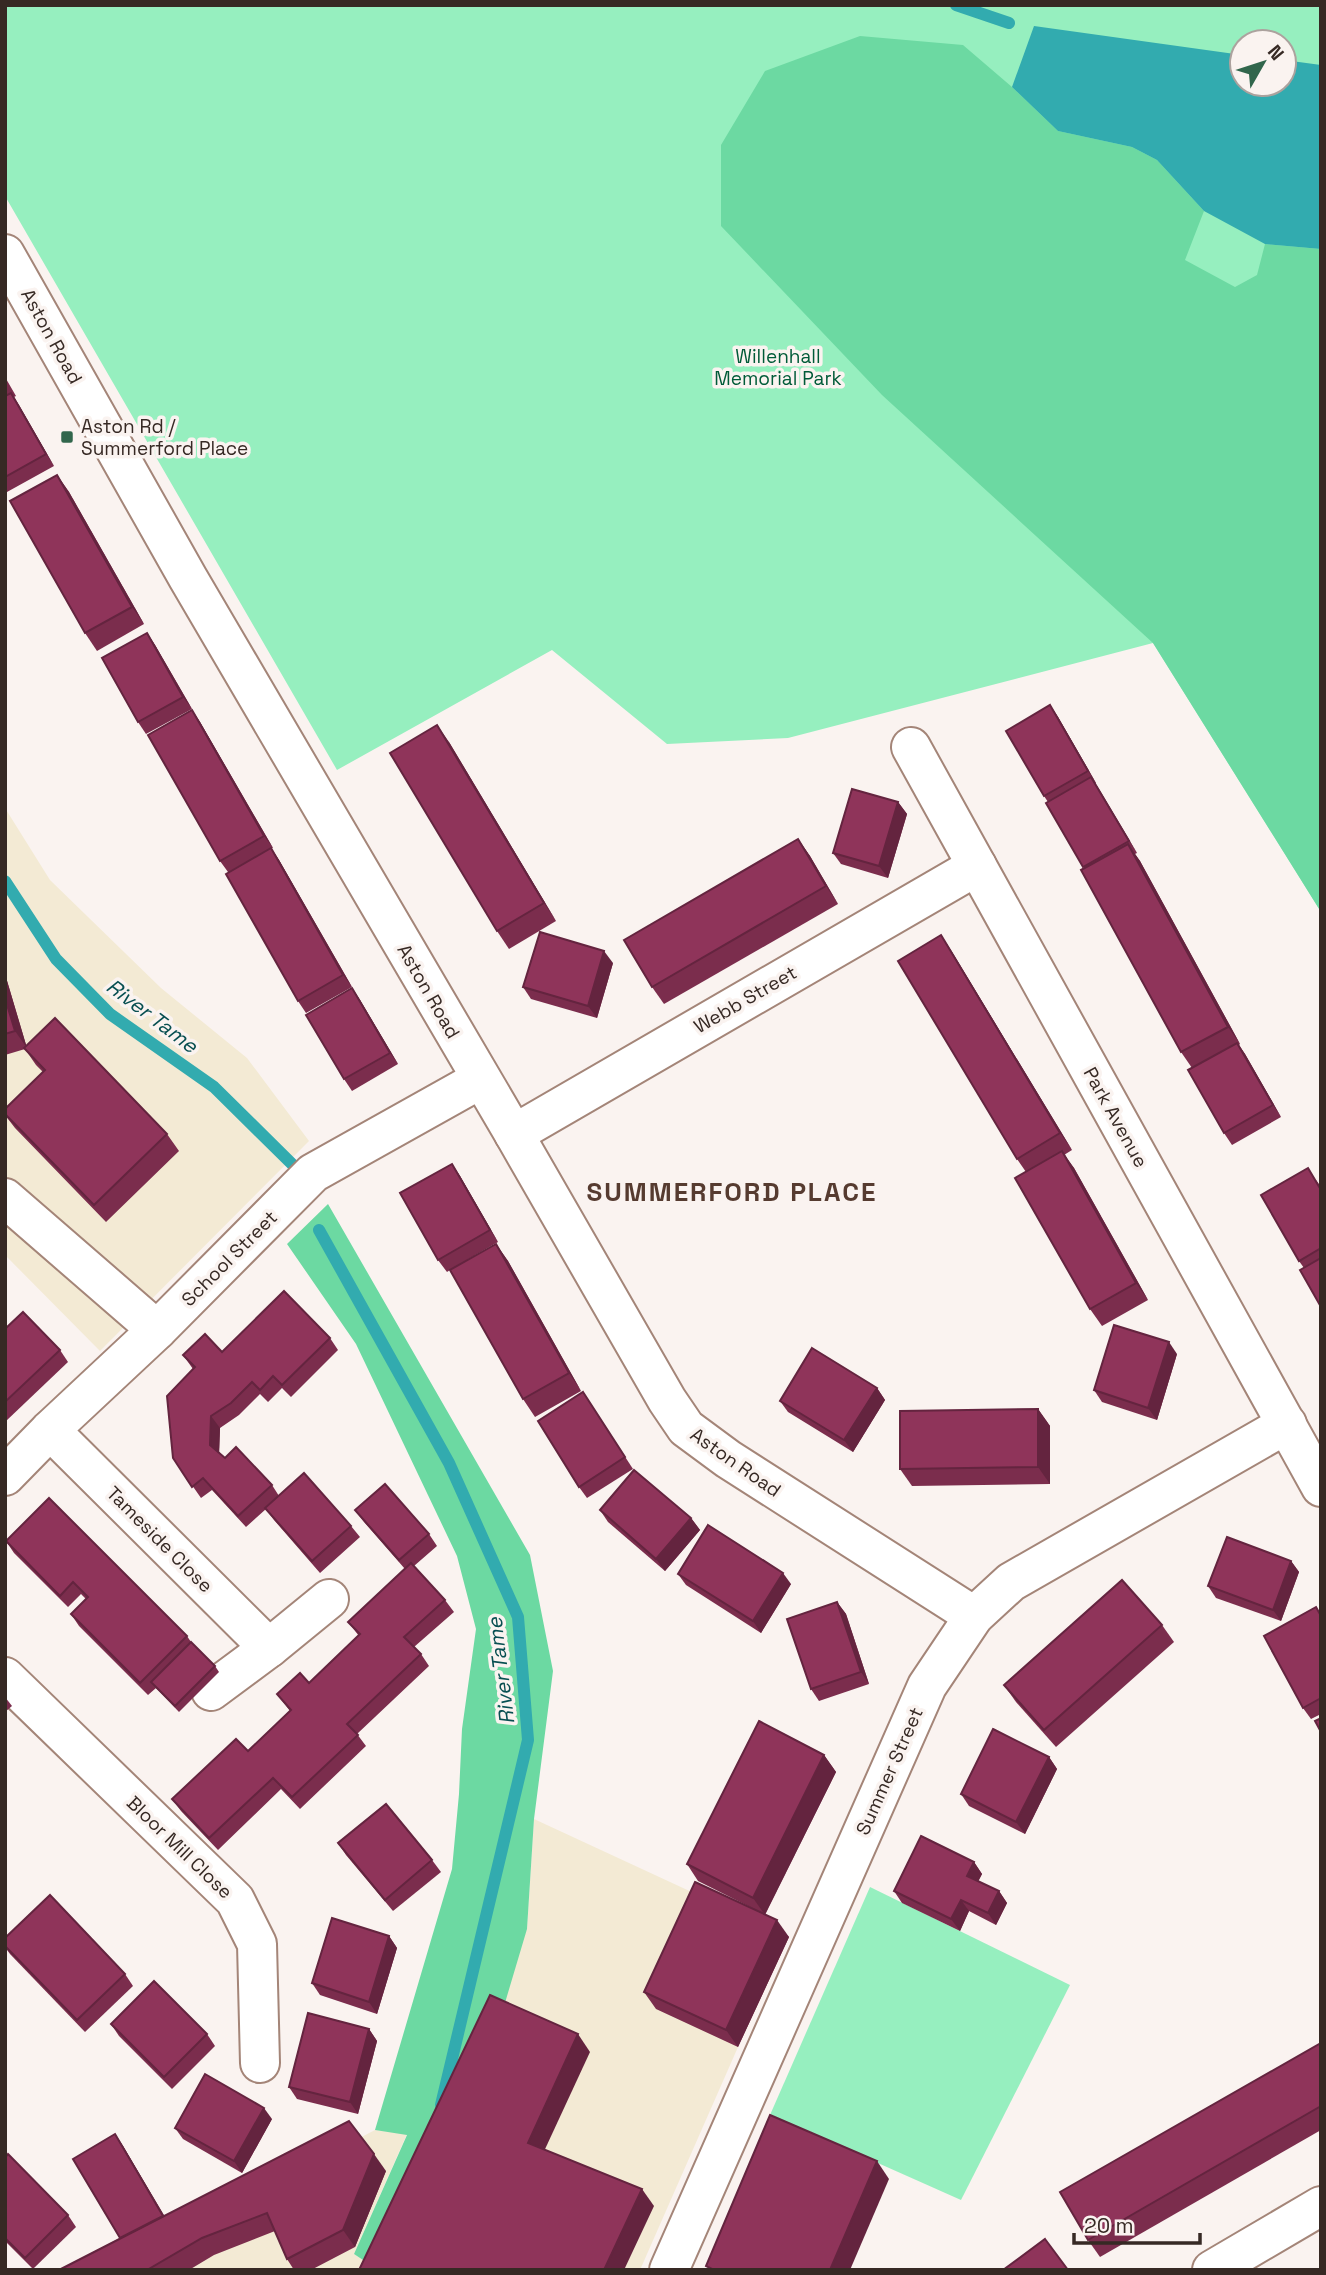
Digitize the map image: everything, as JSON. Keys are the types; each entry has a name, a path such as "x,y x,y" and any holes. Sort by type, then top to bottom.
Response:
{"street":[{"name":"Aston Road","path":"5,254 188,578 667,1400 686,1428 728,1460 974,1616"},
{"name":"Park Avenue","path":"911,747 1321,1487"},
{"name":"Webb Street","path":"514,1134 977,866"},
{"name":"School Street","path":"5,1476 157,1330 313,1174 481,1079"},
{"path":"5,1198 157,1330"},
{"name":"Summer Street","path":"669,2270 927,1686 974,1616 1011,1581 1287,1424"},
{"name":"Tameside Close","path":"50,1430 269,1648"},
{"path":"211,1690 269,1648 329,1599"},
{"name":"Bloor Mill Close","path":"5,1677 235,1899 257,1944 260,2063"},
{"path":"1212,2270 1321,2206"}],"shaded area":[{"path":"5,808 50,880 161,988 247,1058 309,1141 100,1351 5,1255"},
{"path":"534,1819 789,1937 640,2270 379,2270 527,1929"},
{"path":"375,2130 407,2134 354,2254 378,2270 106,2270"}],"green space":[{"name":"Willenhall Memorial Park","path":"5,5 1321,5 1321,912 1153,643 788,738 667,744 552,650 337,770 5,196"},
{"path":"860,36 963,45 1058,131 1132,147 1157,160 1204,211 1185,260 1235,287 1257,275 1265,244 1321,249 1321,912 1153,643 882,395 721,226 721,145 765,71"},
{"path":"328,1204 530,1555 553,1671 534,1819 527,1929 502,2013 378,2270 354,2254 407,2135 375,2130 452,1869 462,1729 476,1629 457,1556 356,1344 287,1244"},
{"path":"870,1887 1070,1985 961,2200 770,2115"}],"water":[{"path":"1034,26 1228,53 1228,98 1298,98 1298,62 1321,65 1321,249 1265,244 1204,211 1157,160 1132,147 1058,131 1012,87"}],"building":[{"path":"11,393 46,454 5,477 5,396"},
{"path":"57,475 132,607 85,633 10,501"},
{"path":"147,633 183,697 138,722 102,658"},
{"path":"1050,705 1088,771 1044,796 1006,731"},
{"path":"192,710 264,836 220,861 148,735"},
{"path":"437,725 544,903 497,931 390,753"},
{"path":"1091,777 1129,841 1083,867 1046,803"},
{"path":"852,789 898,802 879,866 833,853"},
{"path":"798,839 826,886 652,987 624,940"},
{"path":"1128,844 1228,1027 1181,1052 1081,870"},
{"path":"271,848 343,975 298,1001 226,874"},
{"path":"540,932 604,951 588,1006 523,987"},
{"path":"941,935 1060,1133 1017,1159 898,961"},
{"path":"352,988 390,1053 344,1079 306,1015"},
{"path":"5,998 15,1031 5,1034"},
{"path":"55,1018 167,1134 94,1205 5,1114 5,1109 45,1070 24,1048"},
{"path":"1237,1043 1273,1105 1224,1133 1188,1070"},
{"path":"1062,1151 1136,1283 1090,1309 1015,1178"},
{"path":"452,1164 490,1230 438,1260 400,1193"},
{"path":"1308,1168 1321,1190 1321,1248 1299,1261 1261,1195"},
{"path":"496,1244 569,1373 523,1399 450,1270"},
{"path":"1321,1258 1321,1307 1300,1270"},
{"path":"284,1291 330,1338 282,1385 273,1376 260,1390 252,1382 231,1403 211,1416 210,1445 225,1458 236,1447 272,1485 238,1516 203,1478 192,1487 173,1458 167,1396 195,1367 183,1355 205,1334 222,1352"},
{"path":"23,1312 60,1350 5,1402 5,1329"},
{"path":"1114,1325 1169,1342 1148,1408 1094,1390"},
{"path":"812,1348 877,1388 844,1440 780,1401"},
{"path":"583,1392 625,1457 579,1487 538,1421"},
{"path":"1038,1409 1038,1467 900,1469 900,1411"},
{"path":"634,1470 691,1518 656,1559 600,1510"},
{"path":"304,1473 351,1526 312,1561 265,1508"},
{"path":"385,1484 429,1534 399,1560 355,1510"},
{"path":"49,1498 187,1636 140,1683 71,1614 88,1597 73,1582 60,1596 6,1541"},
{"path":"708,1525 783,1573 753,1621 678,1574"},
{"path":"1227,1537 1291,1561 1273,1610 1208,1586"},
{"path":"411,1563 445,1600 404,1637 421,1654 347,1724 358,1735 292,1797 273,1778 209,1838 172,1799 236,1739 248,1751 291,1710 277,1694 300,1673 309,1683 360,1634 348,1622"},
{"path":"1122,1580 1162,1625 1044,1730 1004,1685"},
{"path":"837,1602 861,1672 811,1689 787,1619"},
{"path":"1316,1607 1321,1616 1321,1698 1303,1708 1264,1636"},
{"path":"191,1642 215,1666 175,1706 151,1682"},
{"path":"1321,1718 1321,1732 1315,1721"},
{"path":"759,1721 824,1755 753,1898 687,1864"},
{"path":"993,1729 1049,1757 1016,1822 961,1794"},
{"path":"386,1804 432,1860 385,1900 338,1843"},
{"path":"921,1836 974,1862 967,1876 999,1891 988,1913 961,1900 951,1919 894,1891"},
{"path":"695,1882 777,1920 726,2030 644,1992"},
{"path":"50,1895 125,1974 77,2020 5,1946 5,1938"},
{"path":"332,1918 389,1936 369,2002 312,1983"},
{"path":"154,1981 207,2034 164,2077 111,2024"},
{"path":"490,1995 578,2034 528,2143 642,2189 604,2270 359,2270"},
{"path":"308,2013 369,2029 350,2102 289,2087"},
{"path":"1321,2043 1321,2106 1088,2240 1060,2192"},
{"path":"205,2074 264,2108 234,2161 175,2128"},
{"path":"770,2115 877,2161 830,2270 714,2270 706,2266"},
{"path":"349,2121 374,2154 343,2230 287,2259 267,2213 202,2238 147,2270 59,2270"},
{"path":"115,2134 163,2216 120,2238 73,2159"},
{"path":"8,2154 68,2215 25,2258 5,2238 5,2158"},
{"path":"1045,2239 1068,2270 1003,2270"}],"waterway":[{"path":"956,5 1009,23"},
{"name":"River Tame","path":"5,881 56,959 110,1014 214,1087 294,1166"},
{"name":"River Tame","path":"319,1230 449,1463 518,1617 528,1740 441,2105"}],"place":[{"name":"Aston Rd / Summerford Place","path":"67,437"}],"district":[{"name":"SUMMERFORD PLACE","path":"732,1192"}]}
